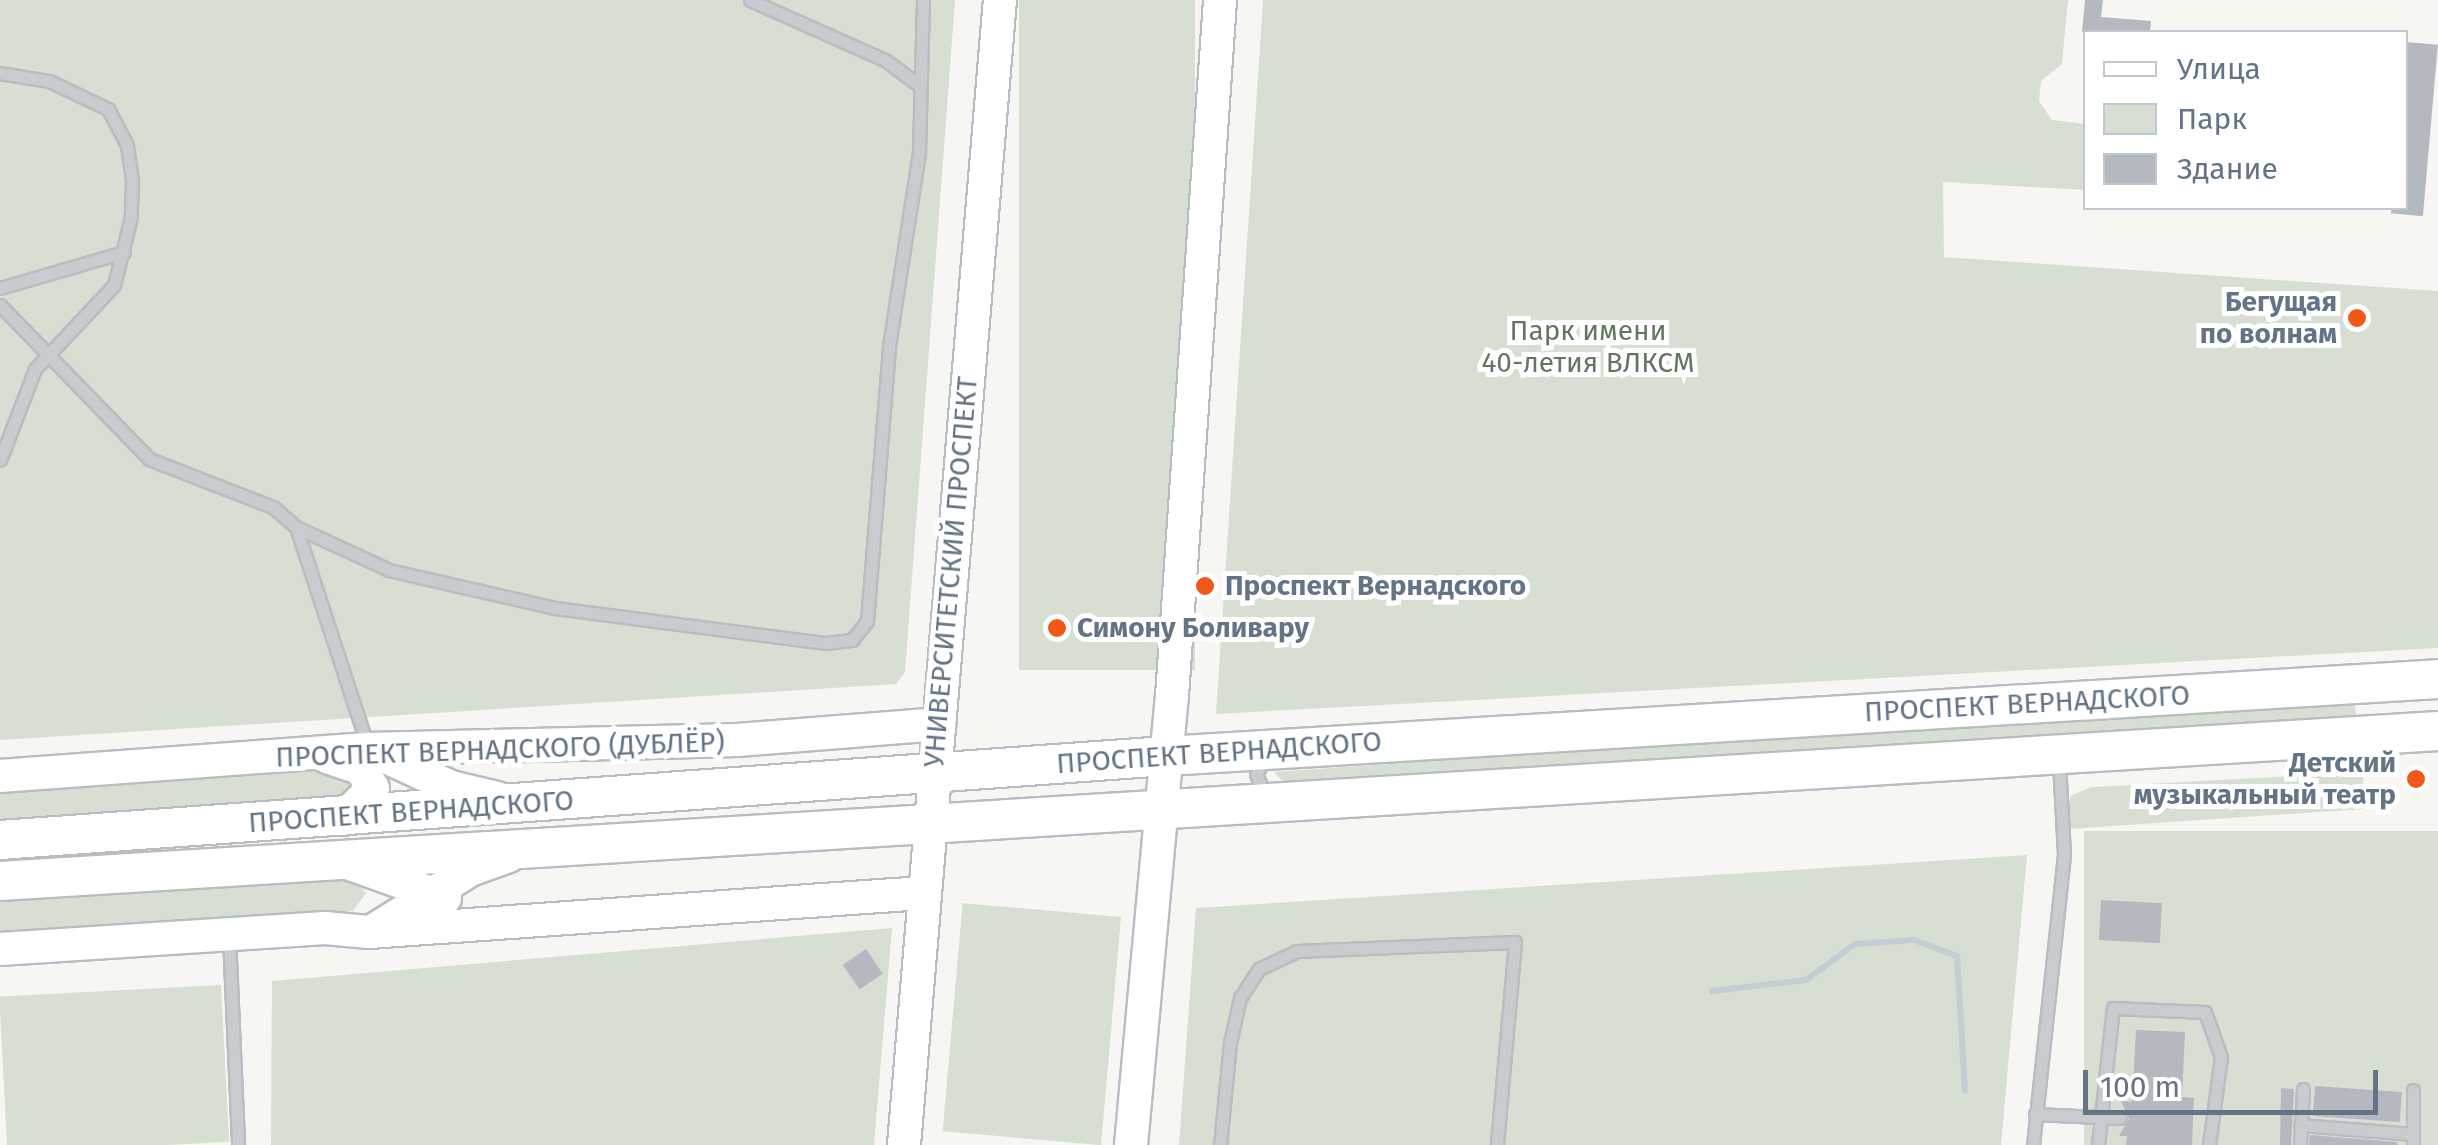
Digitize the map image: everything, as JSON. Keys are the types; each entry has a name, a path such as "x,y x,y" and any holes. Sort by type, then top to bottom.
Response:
{"main road":[{"name":"УНИВЕРСИТЕТСКИЙ ПРОСПЕКТ","path":"904,1145 922,892 1000,0"},
{"path":"1130,1145 1166,756 1220,0"},
{"name":"ПРОСПЕКТ ВЕРНАДСКОГО","path":"0,840 342,819 1166,756 2438,679"},
{"name":"ПРОСПЕКТ ВЕРНАДСКОГО (ДУБЛЁР)","path":"0,776 368,749 737,740 939,724"},
{"name":"ПРОСПЕКТ ВЕРНАДСКОГО","path":"0,882 2438,731"},
{"path":"684,792 737,740"},
{"path":"368,749 451,787 526,802"},
{"path":"317,755 368,776 368,798 342,819"},
{"path":"369,932 470,870 537,847"},
{"path":"336,860 506,921"},
{"path":"325,928 365,916 378,895 363,873 336,860"},
{"path":"0,949 325,928 369,932 922,892"}],"lane":[{"path":"750,0 885,60 920,86"},
{"path":"0,305 149,459 273,507 296,527 390,570 555,608 826,643 852,640 867,621 888,346 919,153 923,0"},
{"path":"0,73 49,80 108,109 127,144 132,180 124,252 114,285 35,370 0,460"},
{"path":"0,288 124,252"},
{"path":"296,527 368,749"},
{"path":"1282,749 1256,774 1262,793 1286,804"},
{"path":"2033,1145 2064,854 2059,754"},
{"path":"229,936 238,1145"},
{"path":"1220,1145 1230,1044 1240,998 1258,969 1297,951 1515,942 1497,1145"},
{"path":"2098,1145 2098,1117 2113,1008 2205,1012 2221,1057 2209,1145"},
{"path":"2300,1145 2302,1088"},
{"path":"2300,1126 2413,1140 2413,1090"},
{"path":"2036,1114 2120,1118"}],"green space":[{"path":"0,0 955,0 905,672 896,684 0,740"},
{"path":"1019,0 1195,0 1195,670 1019,670"},
{"name":"Парк имени 40-летия ВЛКСМ","path":"1263,0 2068,0 2062,64 2041,81 2039,101 2052,120 2083,124 2083,190 1943,182 1944,257 2438,291 2438,648 1216,714"},
{"path":"2354,697 2356,715 1282,781 1274,772"},
{"path":"350,771 360,799 0,829 0,790"},
{"path":"2363,772 2363,809 2069,829 2070,796 2092,787"},
{"path":"2084,831 2438,831 2438,1145 2084,1145"},
{"path":"2027,855 2001,1145 1179,1145 1196,908"},
{"path":"350,877 366,893 353,911 0,935 0,900"},
{"path":"963,903 1121,917 1101,1145 943,1131"},
{"path":"892,928 874,1145 271,1145 272,981"},
{"path":"221,985 229,1142 7,1145 0,997"}],"building":[{"path":"2085,0 2103,0 2101,17 2151,21 2150,30 2082,32"},
{"path":"2408,42 2438,45 2423,216 2391,213 2391,210 2408,210"},
{"path":"2101,900 2162,903 2160,943 2099,940"},
{"path":"866,949 883,974 860,990 843,965"},
{"path":"2136,1030 2185,1032 2182,1097 2194,1098 2192,1145 2126,1145 2127,1136 2119,1136 2129,1119 2121,1101 2132,1102"},
{"path":"2315,1086 2402,1092 2400,1122 2313,1116"},
{"path":"2281,1088 2294,1089 2291,1145 2280,1145"},
{"path":"2310,1135 2397,1142 2398,1145 2309,1145"}],"waterway":[{"path":"1712,991 1806,980 1855,944 1914,940 1957,956 1965,1091"}],"place":[{"name":"Бегущая по волнам","path":"2357,318"},
{"name":"Проспект Вернадского","path":"1205,586"},
{"name":"Симону Боливару","path":"1057,628"},
{"name":"Детский музыкальный театр","path":"2416,779"}]}
